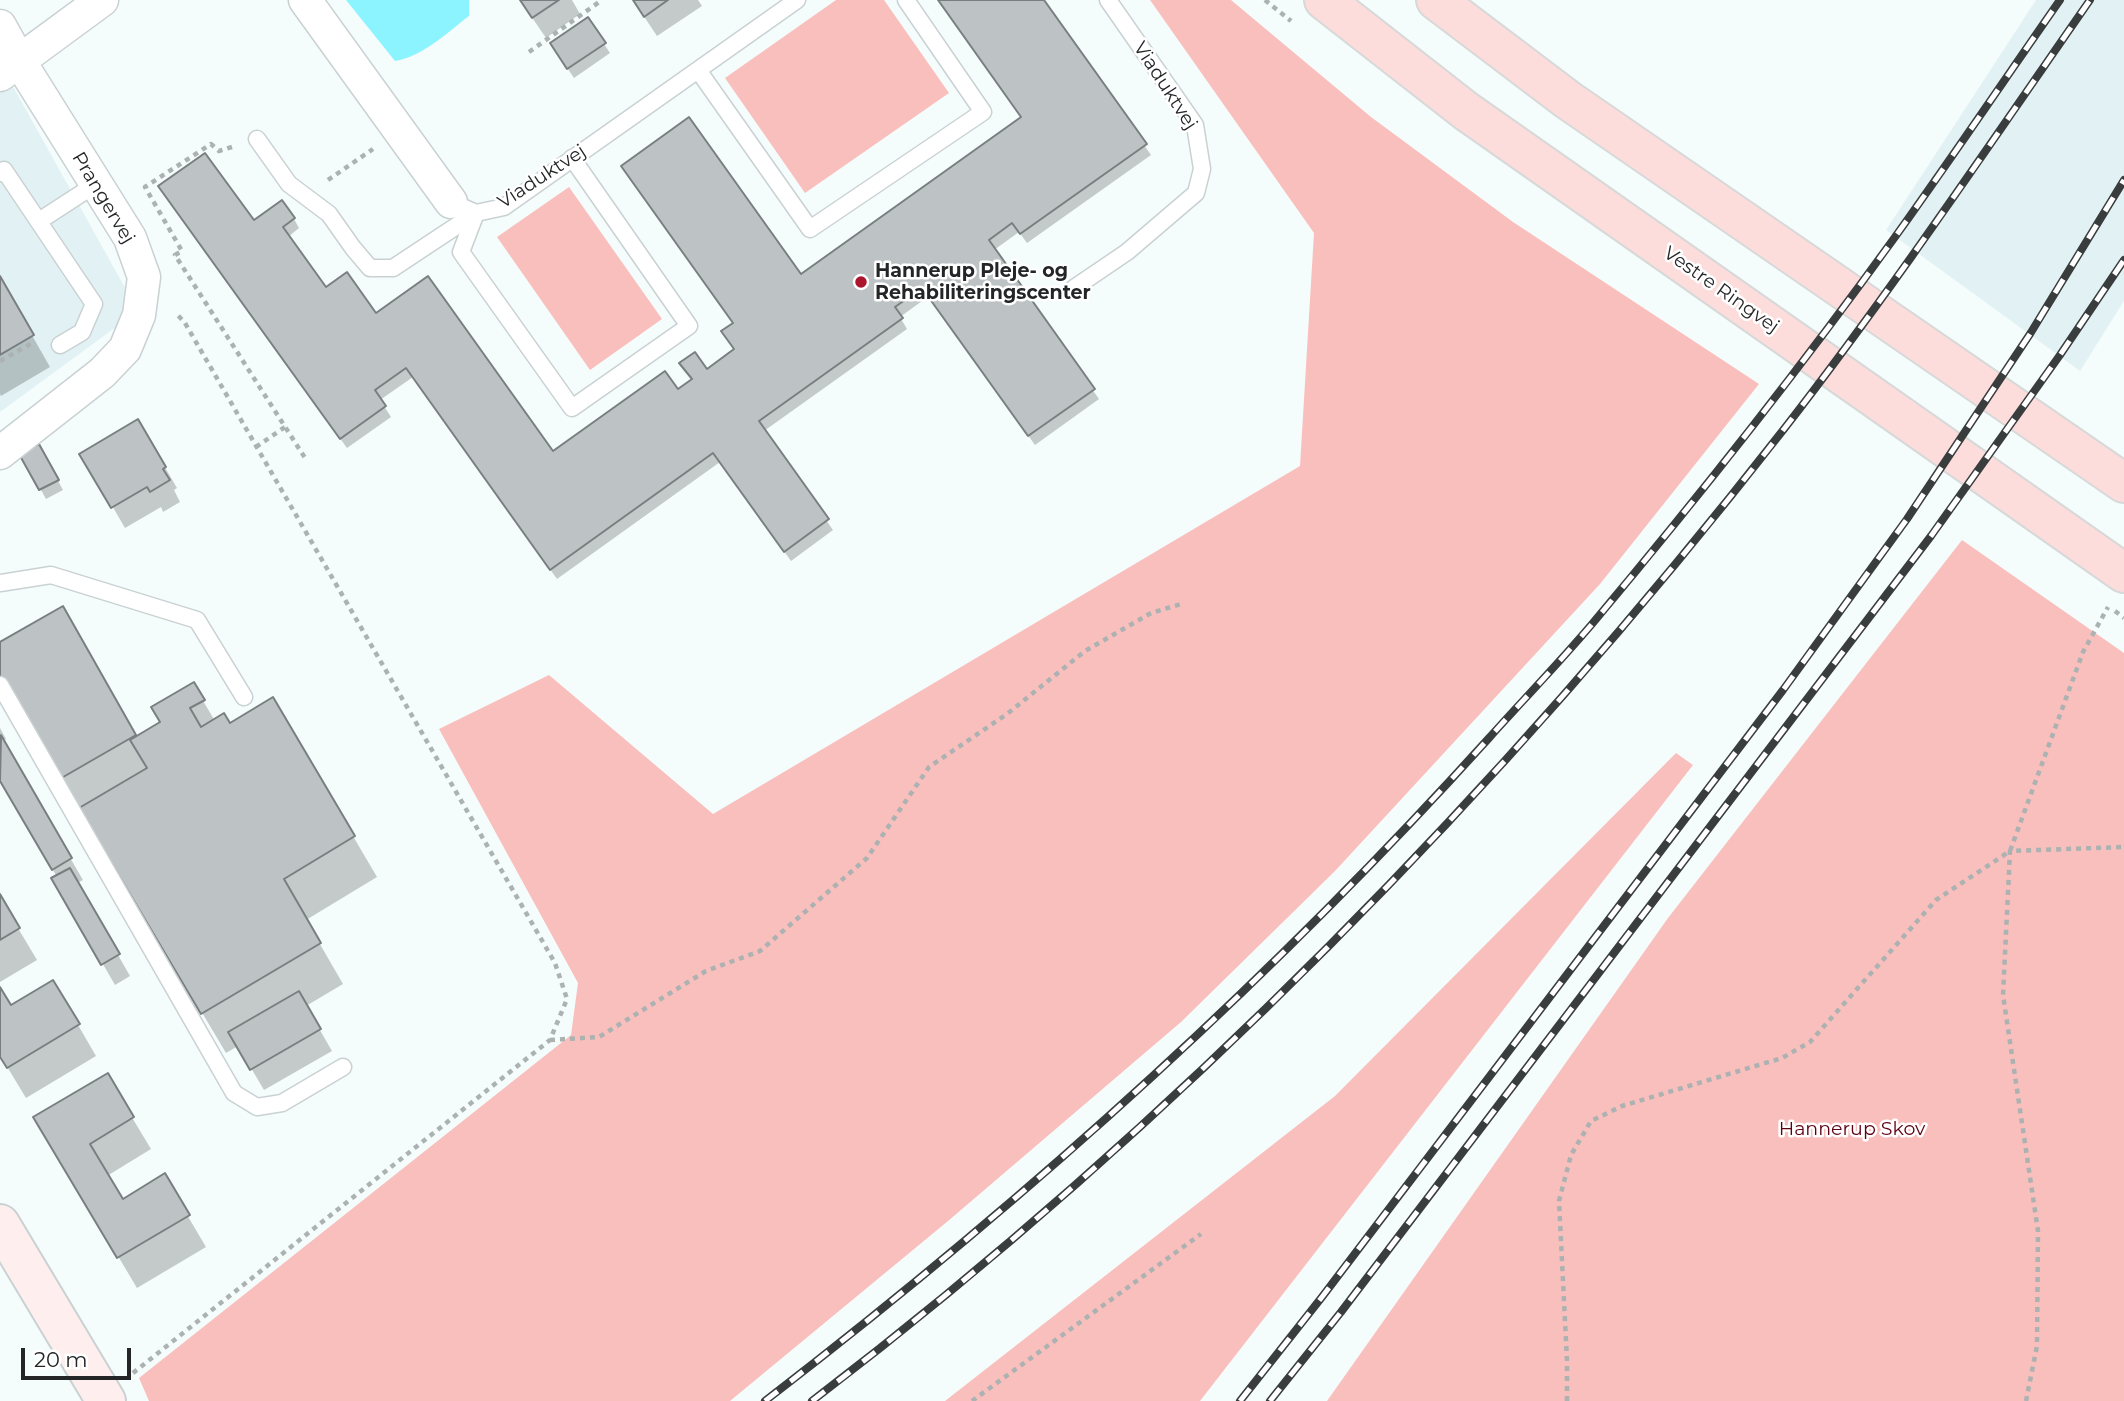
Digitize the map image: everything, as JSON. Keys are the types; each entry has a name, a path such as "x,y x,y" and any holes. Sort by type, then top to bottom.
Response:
{"main road":[{"name":"Vestre Ringvej","path":"1324,0 1466,111 2116,590"},
{"path":"1436,0 1568,100 2124,483"}],"street":[{"path":"10,69 102,0"},
{"path":"305,0 400,128 464,208"},
{"name":"Prangervej","path":"0,26 10,69 96,184 130,238 144,277 139,315 125,349 102,373 0,453"},
{"path":"0,1224 105,1399"}],"lane":[{"name":"Viaduktvej","path":"304,195 329,214 370,268 393,268 464,208 503,207 797,0"},
{"path":"698,70 810,229 983,112 906,0"},
{"name":"Viaduktvej","path":"1074,288 1127,251 1196,193 1202,169 1195,125 1108,0"},
{"path":"257,139 289,184 304,195"},
{"path":"464,208 461,252 572,408 688,326 572,158"},
{"path":"0,173 4,170 94,304 82,332 60,345"},
{"path":"39,221 96,184"},
{"path":"0,583 51,575 197,620 244,697"},
{"path":"0,685 233,1093 257,1107 282,1103 343,1068"}],"path":[{"path":"529,52 601,0"},
{"path":"304,195 346,169 400,128"},
{"path":"257,139 219,151 211,144 145,187 182,251 175,255 307,461"},
{"path":"105,1399 550,1040 567,999 555,963 185,323 144,277"},
{"path":"256,447 285,427"},
{"path":"2026,1401 2037,1346 2038,1231 2003,995 2010,851 2082,652 2116,590"},
{"path":"550,1040 599,1037 706,971 760,951 867,858 929,767 1007,714 1085,651 1151,613 1181,604"},
{"path":"1567,1401 1559,1201 1571,1155 1591,1121 1622,1106 1782,1058 1810,1042 1936,900 2010,851 2124,847"},
{"path":"972,1401 1201,1234"}],"shaded area":[{"path":"2036,0 2124,0 2124,301 2080,371 1886,230"},
{"path":"0,63 138,311 0,412"}],"green space":[{"path":"836,0 884,0 949,93 805,193 725,78"},
{"path":"1150,0 1231,0 1371,117 1513,222 1759,384 1600,584 1335,871 1181,1022 948,1221 730,1401 149,1401 139,1378 571,1035 578,983 439,729 549,675 713,814 1300,466 1314,233"},
{"path":"569,187 662,319 590,370 497,237"},
{"name":"Hannerup Skov","path":"1962,540 2124,653 2124,1401 1327,1401 1668,918"},
{"path":"1676,753 1693,765 1200,1401 945,1401 1335,1096"}],"water":[{"path":"346,0 469,0 469,16 425,49 395,61"}],"building":[{"path":"520,0 559,0 532,18"},
{"path":"633,0 668,0 644,17"},
{"name":"Hannerup Pleje- og Rehabiliteringscenter","path":"938,0 1044,0 1147,144 1020,234 1012,223 989,240 1095,389 1028,436 922,288 895,307 903,318 759,421 829,519 784,552 713,453 550,570 406,368 375,390 386,406 340,439 158,186 205,153 254,220 282,200 295,218 283,227 326,287 347,272 376,313 428,276 553,451 665,371 678,389 692,379 679,363 695,352 707,369 734,349 721,331 733,323 621,166 689,117 801,274 1021,117"},
{"path":"588,17 606,43 567,69 550,43"},
{"path":"0,276 34,335 0,355"},
{"path":"138,419 166,467 163,469 170,480 150,492 147,487 111,508 79,454"},
{"path":"39,444 59,480 39,490 19,454"},
{"path":"63,606 136,735 58,780 0,678 0,642"},
{"path":"194,682 205,700 190,708 201,727 224,713 230,723 273,697 355,836 284,879 321,943 201,1014 79,808 147,768 130,740 160,722 151,707"},
{"path":"1,735 72,858 52,870 0,781"},
{"path":"70,868 120,954 101,965 51,878"},
{"path":"0,894 20,928 0,940"},
{"path":"53,980 80,1024 7,1068 0,1057 0,987 11,1005"},
{"path":"299,991 321,1029 250,1070 228,1032"},
{"path":"108,1073 134,1117 90,1144 123,1199 165,1173 190,1215 117,1258 33,1117"}],"railway":[{"path":"765,1401 957,1247 1142,1086 1320,916 1489,738 1592,624 1785,385 1895,237 2060,0"},
{"path":"812,1401 946,1294 1078,1183 1205,1067 1329,946 1449,822 1565,694 1676,563 1784,429 1902,270 2090,0"},
{"path":"1240,1401 1783,690 1907,519 2030,334 2124,180"},
{"path":"1270,1401 1341,1312 1931,536 2124,260"}],"place":[{"name":"Hannerup Pleje- og Rehabiliteringscenter","path":"861,282"}]}
